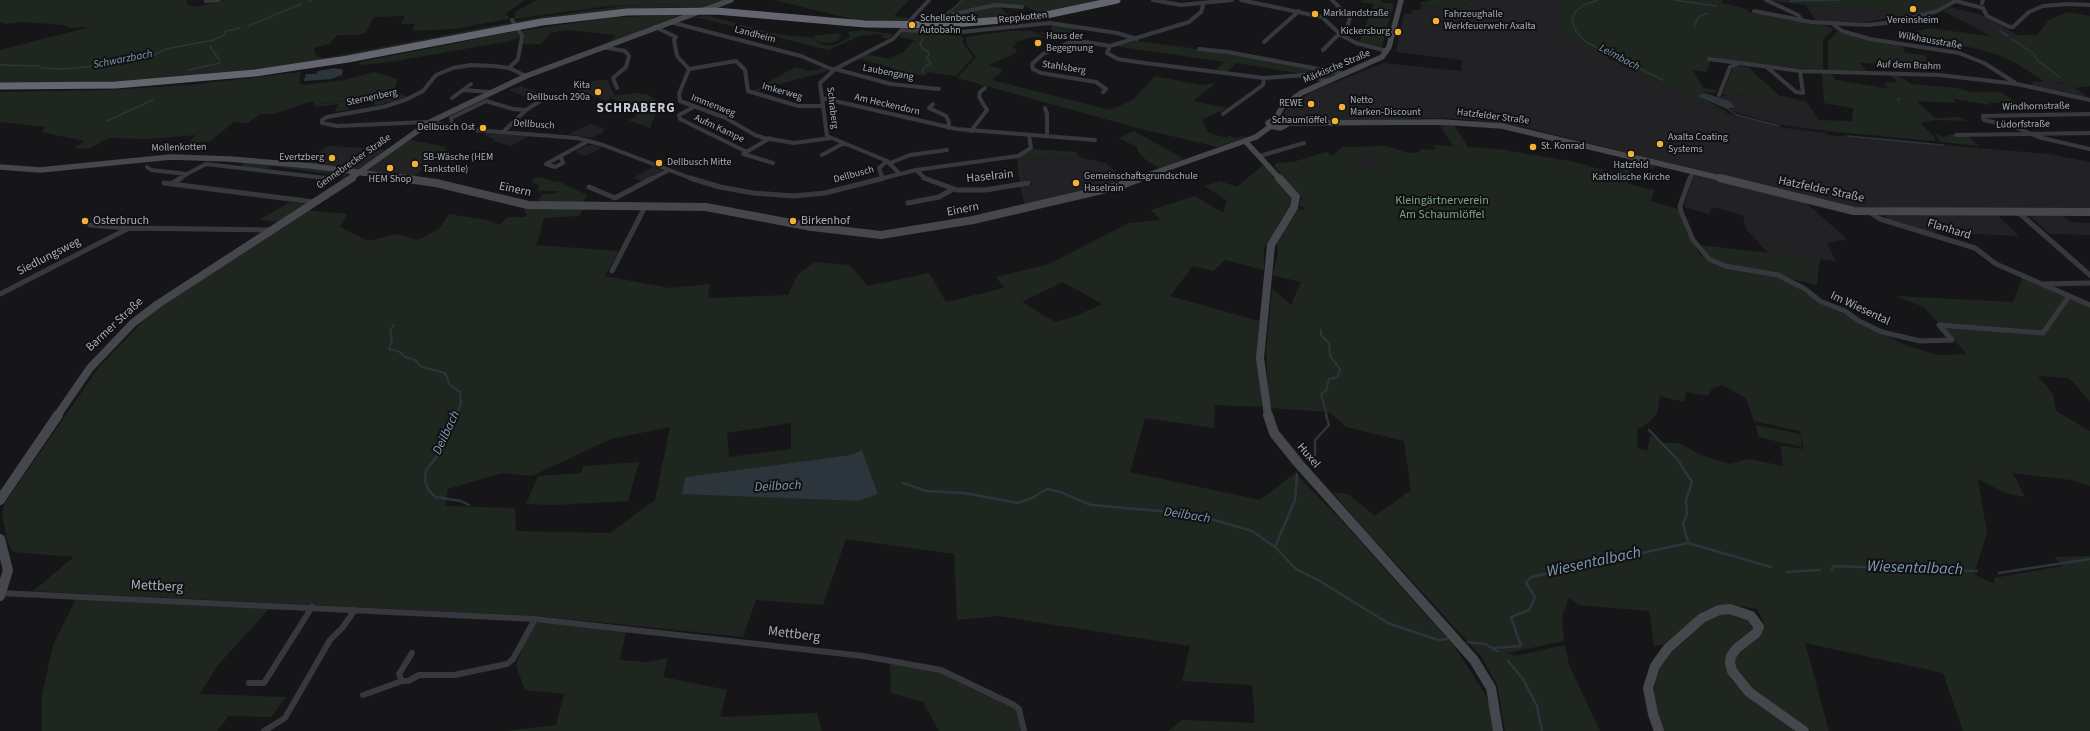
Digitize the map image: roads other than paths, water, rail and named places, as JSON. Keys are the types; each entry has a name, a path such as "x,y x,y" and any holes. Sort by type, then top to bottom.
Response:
{"highway":[{"path":"953,24 1038,15 1107,0"},
{"path":"0,85 116,85 248,74 348,60 542,22 627,12 721,11 900,26 953,24 1037,17 1117,0"}],"main road":[{"name":"Gennebrecker Straße","path":"314,202 358,174 430,122 491,92 526,76 682,17 732,0"},
{"name":"Märkische Straße","path":"1271,126 1268,122 1275,120 1281,108 1293,98 1374,62 1387,51 1401,0"},
{"path":"1271,126 1285,126 1286,123 1275,120"},
{"name":"Hatzfelder Straße","path":"1286,123 1442,122 1490,125 1539,133 1845,209 1868,211 2090,212"},
{"name":"Einern","path":"358,174 436,183 528,205 706,206 799,225 876,235 896,233 980,218 1119,186 1180,163 1246,141 1256,137 1271,126"},
{"name":"Huxel","path":"1246,141 1294,193 1297,201 1271,244 1261,341 1260,358 1266,411 1274,433 1299,464 1474,660 1491,688 1498,731"},
{"name":"Mollenkotten","path":"0,167 17,170 58,169 154,158 192,157 312,166 358,174"},
{"name":"Barmer Straße","path":"0,500 90,368 121,335 147,311 314,202"},
{"path":"0,539 8,570 0,594"},
{"path":"1659,731 1653,714 1648,688 1655,666 1668,648 1702,618 1719,610 1730,609 1751,616 1759,627 1756,633 1737,648 1731,656 1730,663 1732,671 1754,696 1804,731"}],"street":[{"path":"206,1 219,0"},
{"name":"Schraberg","path":"899,173 889,162 827,136 820,83 834,70 855,57 886,43 900,26 929,0"},
{"path":"1153,0 1173,4 1232,0"},
{"path":"1241,0 1322,17 1341,35 1360,44 1387,51"},
{"path":"1323,50 1345,32 1350,18 1332,0"},
{"path":"1766,0 1798,15 1803,21"},
{"path":"1754,12 1834,25 1867,25 1895,22 1937,11 1957,0 1983,8 1987,16 2010,27 2014,27 2029,12 2043,6 2062,4 2090,5"},
{"path":"1137,39 1189,22 1201,12 1203,6 1201,3"},
{"path":"942,33 944,21 958,13 995,5 1022,7"},
{"path":"1264,42 1299,11"},
{"path":"509,68 518,59 522,36 512,21"},
{"name":"Landheim","path":"670,22 800,56 834,70"},
{"name":"Reppkotten","path":"900,26 942,33 956,33 1050,23 1111,32 1137,39"},
{"name":"Wilkhausstraße","path":"1834,25 1842,31 1870,39 1939,49 1973,58 1993,68 2017,84 2090,100"},
{"path":"655,27 676,37 674,40 677,56 689,69"},
{"name":"Stahlsberg","path":"1103,92 1106,89 1096,82 1041,73 1033,69 1032,64 1043,54 1068,43 1086,42 1110,46 1137,39"},
{"path":"1110,46 1107,49 1109,55 1123,60 1264,78 1305,75 1327,82"},
{"path":"602,47 625,51 629,56 626,67 613,78 617,88"},
{"path":"1199,49 1228,52 1346,74"},
{"name":"Auf dem Brahm","path":"1709,59 1768,68 1800,71 1939,75 2017,84"},
{"name":"Imkerweg","path":"689,69 736,61 745,70 746,89 748,91 798,106 822,106"},
{"path":"1719,95 1730,67 1740,64"},
{"name":"Sternenberg","path":"430,122 414,121 336,126 322,123 322,120 333,116 383,107 405,100 423,91 436,75 453,68 484,65 509,68 526,76"},
{"path":"1768,68 1796,92 1803,93 1800,71"},
{"name":"Immenweg","path":"689,69 678,97 680,101 692,108 726,118 755,135 794,142 819,141 831,138"},
{"name":"Laubengang","path":"834,70 891,84 939,89"},
{"path":"1223,114 1263,85 1264,78"},
{"path":"452,98 471,84"},
{"path":"971,131 987,110 979,97 980,92 985,88"},
{"name":"Gennebrecker Straße","path":"463,90 491,92"},
{"name":"Dellbusch","path":"503,132 526,110 545,98"},
{"name":"Am Heckendorn","path":"822,98 948,128 1095,140"},
{"name":"Dellbusch","path":"452,122 451,118 486,101 491,101 513,109 526,110"},
{"name":"Am Heckendorn","path":"933,104 929,108 946,116 949,122 948,128"},
{"name":"Aufm Kampe","path":"692,108 679,115 683,121 747,152"},
{"path":"1045,108 1047,114 1047,136"},
{"name":"Windhornstraße","path":"2031,135 2015,127 1984,120 1982,117 2090,114"},
{"name":"Dellbusch","path":"430,122 474,130 552,135 588,140 720,187 753,193 783,196 804,196 825,193 899,173 1018,156 1031,148 1029,135"},
{"name":"Lüdorfstraße","path":"1956,135 2090,134"},
{"path":"2031,135 2090,149"},
{"name":"Aufm Kampe","path":"770,138 744,155 773,163"},
{"path":"561,157 588,140"},
{"name":"Schraberg","path":"822,155 844,143"},
{"path":"1260,156 1304,143"},
{"path":"882,177 879,168 889,162 910,155 947,150"},
{"name":"Gennebrecker Straße","path":"171,184 206,164 333,179"},
{"path":"147,167 151,170 187,174"},
{"path":"589,187 615,198 669,170"},
{"name":"Haselrain","path":"916,170 927,180 953,189 976,191 1028,183"},
{"name":"Im Wiesental","path":"1693,171 1680,206 1687,228 1693,240 1711,261 1737,268 1778,275 1805,289 1820,301 1845,311 1859,321 1898,337 1920,341 1952,340 1940,328 1939,325 1942,324 2043,333 2069,296"},
{"name":"Gennebrecker Straße","path":"164,183 314,202"},
{"name":"Haselrain","path":"908,203 939,197 953,189"},
{"path":"612,271 646,205"},
{"name":"Flanhard","path":"1868,211 1880,219 1975,248 1996,264 2090,305"},
{"path":"2018,212 2090,276"},
{"name":"Siedlungsweg","path":"90,224 129,228 271,230"},
{"name":"Siedlungsweg","path":"0,294 129,228"},
{"name":"Flanhard","path":"2043,284 2090,283"},
{"name":"Mettberg","path":"0,594 312,607 534,619 618,627 856,655 934,668 1014,705 1019,709 1024,731"},
{"path":"249,683 264,683 312,607"},
{"path":"264,731 285,718 330,640 342,628 355,610"},
{"path":"363,695 402,681 408,681 419,675 454,675 507,664 513,659 534,619"},
{"path":"402,681 399,674 412,653"}],"water":[{"path":"335,68 343,70 342,75 331,79 304,81 306,74 316,74 318,71"},
{"path":"1704,93 1730,101 1735,107 1727,109 1697,96"},
{"path":"862,450 878,494 859,501 682,494 685,477 851,455"}],"waterway":[{"path":"947,14 963,0"},
{"name":"Leimbach","path":"1598,0 1584,5 1575,12 1572,21 1576,31 1586,42 1663,80"},
{"name":"Leimbach","path":"1674,0 1717,6"},
{"name":"Leimbach","path":"1790,1 1839,0"},
{"name":"Schwarzbach","path":"248,26 301,4"},
{"path":"1694,27 1698,17 1708,13"},
{"name":"Schwarzbach","path":"0,65 40,66 41,68 63,69 106,65 152,56 166,49 213,40 224,35 226,31 240,28"},
{"path":"2000,31 2008,36"},
{"path":"922,72 924,67 931,63 926,57 929,55 928,51 923,49 920,44 923,38"},
{"path":"2012,39 2034,54 2038,61 2060,77"},
{"path":"210,46 220,61"},
{"path":"189,70 220,63"},
{"path":"107,121 153,100"},
{"name":"Leimbach","path":"1728,109 1737,115 1779,126"},
{"name":"Leimbach","path":"1847,136 1943,145"},
{"name":"Deilbach","path":"394,325 390,330 392,339 389,349 400,352 405,357 415,360 422,367 445,373 450,385 460,392 461,404 456,416"},
{"path":"1321,330 1321,335 1329,343 1330,356 1340,369 1338,377 1329,379 1326,391 1321,394 1327,416"},
{"name":"Deilbach","path":"456,415 448,429 448,438 442,444 443,449 426,470 425,481 428,489 435,497 461,501 469,505"},
{"path":"1310,461 1315,455 1315,440 1329,425 1326,415"},
{"path":"1649,430 1677,459 1692,482 1686,500 1687,514 1683,524 1688,542"},
{"path":"1275,547 1295,500 1297,474"},
{"name":"Deilbach","path":"903,483 926,491 964,493 1018,503 1032,498 1047,489 1060,492 1091,505 1194,514 1252,531 1275,547"},
{"name":"Wiesentalbach","path":"1492,648 1521,646 1511,617 1529,610 1535,597 1526,583 1531,577 1688,543 1771,567"},
{"name":"Deilbach","path":"1275,547 1296,569 1318,580 1388,623 1438,640 1447,639"},
{"name":"Wiesentalbach","path":"1999,573 2090,559"},
{"name":"Wiesentalbach","path":"1832,570 1833,566 1977,571"},
{"name":"Wiesentalbach","path":"1787,572 1820,570"},
{"name":"Deilbach","path":"1468,642 1485,644 1497,651"},
{"name":"Deilbach","path":"1508,661 1523,679 1537,706 1542,731"}],"place":[{"name":"Vereinsheim","path":"1913,9"},
{"name":"Marklandstraße","path":"1315,14"},
{"name":"Fahrzeughalle Werkfeuerwehr Axalta","path":"1436,21"},
{"name":"Schellenbeck Autobahn","path":"912,25"},
{"name":"Kickersburg","path":"1398,32"},
{"name":"Haus der Begegnung","path":"1038,43"},
{"name":"Kita Dellbusch 290a","path":"598,92"},
{"name":"REWE","path":"1311,104"},
{"name":"Netto Marken-Discount","path":"1342,107"},
{"name":"Schaumlöffel","path":"1335,121"},
{"name":"Dellbusch Ost","path":"483,128"},
{"name":"Axalta Coating Systems","path":"1660,144"},
{"name":"St. Konrad","path":"1533,147"},
{"name":"Hatzfeld Katholische Kirche","path":"1631,154"},
{"name":"Evertzberg","path":"332,158"},
{"name":"Dellbusch Mitte","path":"659,163"},
{"name":"SB-Wäsche (HEM Tankstelle)","path":"415,164"},
{"name":"HEM Shop","path":"390,168"},
{"name":"Gemeinschaftsgrundschule Haselrain","path":"1076,183"},
{"name":"Osterbruch","path":"85,221"},
{"name":"Birkenhof","path":"793,221"}],"district":[{"name":"SCHRABERG","path":"636,109"}],"park label":[{"name":"Kleingärtnerverein Am Schaumlöffel","path":"1442,208"}]}
